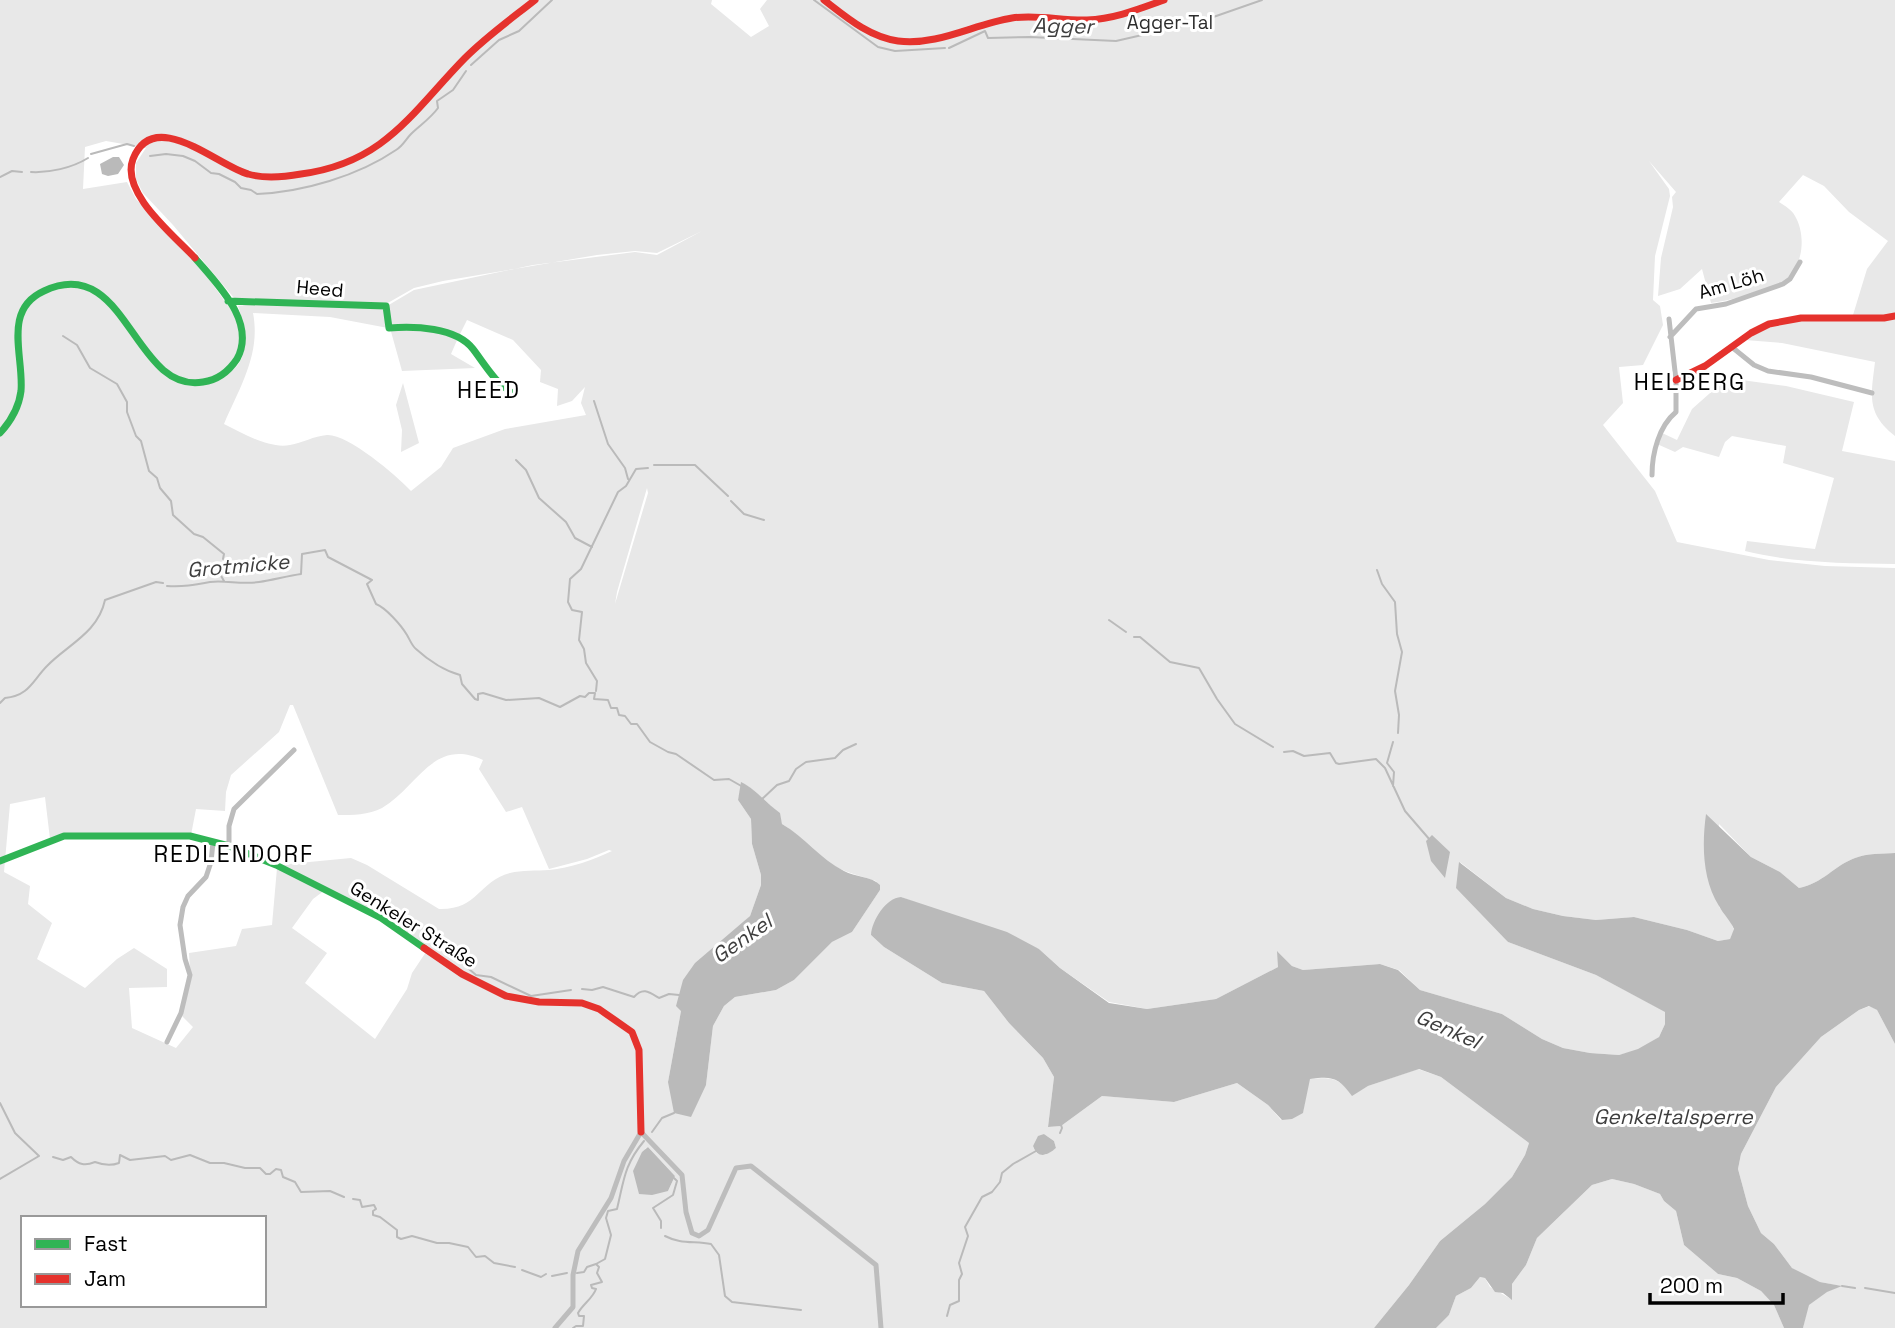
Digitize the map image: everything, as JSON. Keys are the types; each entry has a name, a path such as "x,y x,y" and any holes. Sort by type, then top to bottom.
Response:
{"main road":[{"path":"0,433 14,415 20,394 21,379 15,339 18,322 24,307 40,292 52,286 81,285 94,290 116,309 165,372 177,380 206,382 232,367 239,354 243,340 242,325 228,301 179,239 135,193 131,168 142,146 156,138 172,137 227,166 261,176 309,173 349,162 381,146 469,55 535,0"},
{"path":"824,0 872,33 907,42 929,40 1015,18 1103,18 1164,0"},
{"name":"Heed","path":"228,301 275,300 345,306 386,306 389,328 417,327 459,337 471,346 502,387 514,394"},
{"path":"1676,380 1696,372 1733,348 1753,331 1801,318 1895,316"},
{"name":"Genkeler Straße","path":"0,861 64,836 190,836 229,846 281,867 381,918 462,974 506,996 521,1001 582,1003 599,1009 632,1032 639,1050 641,1132"}],"street":[{"name":"Am Löh","path":"1670,337 1696,309 1726,304 1783,284 1790,279 1801,261"},
{"path":"1652,475 1654,452 1666,420 1675,412 1676,380 1669,319"},
{"path":"1733,348 1754,365 1768,372 1811,377 1872,393"},
{"path":"229,846 229,826 234,809 294,750"},
{"path":"167,1042 181,1013 190,975 180,925 183,907 188,896 206,877 213,842"},
{"path":"555,1328 573,1307 573,1275 578,1251 611,1198 624,1161 641,1132 682,1175 686,1212 692,1233 699,1236 708,1230 736,1168 751,1166 876,1265 881,1328"}],"green space":[{"name":"Agger-Tal","path":"0,0 712,0 711,4 751,37 769,26 760,9 767,0 1895,0 1895,436 1879,420 1875,411 1872,394 1875,362 1782,343 1745,340 1767,327 1781,323 1853,315 1867,269 1888,241 1849,212 1824,186 1803,175 1779,202 1794,214 1801,231 1800,256 1789,278 1764,291 1711,303 1702,269 1680,289 1658,296 1661,258 1673,207 1672,197 1676,192 1649,161 1669,189 1670,196 1655,256 1653,300 1660,306 1663,325 1643,365 1619,367 1623,403 1603,425 1655,491 1677,542 1769,560 1825,566 1895,568 1895,853 1870,854 1855,858 1815,883 1799,888 1780,872 1751,857 1719,824 1719,907 1728,916 1734,930 1730,939 1718,941 1634,917 1596,920 1533,909 1506,898 1460,862 1508,942 1596,975 1666,1012 1665,1024 1659,1037 1638,1050 1619,1055 1563,1048 1542,1039 1502,1014 1420,990 1399,970 1380,964 1303,970 1292,966 1278,952 1278,967 1216,999 1147,1009 1109,1002 1060,968 1039,949 901,897 871,935 884,947 942,983 984,991 1009,1023 1043,1058 1054,1077 1048,1127 1061,1126 1102,1096 1174,1102 1237,1083 1268,1105 1281,1120 1303,1112 1309,1079 1334,1079 1352,1095 1368,1086 1418,1069 1441,1077 1529,1143 1512,1177 1485,1204 1440,1241 1374,1328 0,1328","holes":["106,141 146,148 136,163 136,179 143,193 234,298 386,304 414,288 513,269 414,290 387,306 390,326 418,325 459,336 467,320 513,340 541,370 540,382 558,389 557,406 572,401 585,387 581,403 586,415 505,429 453,448 441,467 411,491 359,448 336,436 327,435 282,446 256,439 224,424 252,356 255,328 253,313 330,317 388,328 385,307 275,301 238,306 245,344 241,360 223,377 239,344 239,321 206,275 136,199 127,182 83,189 85,147","702,231 657,255 635,252 552,263 635,251 657,253","647,488 648,493 615,604","290,705 293,705 338,815 355,815 382,808 439,760 451,755 466,755 483,760 479,769 506,812 522,807 549,869 612,851 565,867 549,870 510,873 499,877 462,905 439,909 351,858 278,865 381,916 428,949 412,973 407,989 375,1039 305,983 327,953 292,928 313,899 325,890 277,868 272,925 242,929 236,946 189,953 190,971 181,1015 193,1027 176,1048 132,1028 129,988 167,987 167,969 134,948 117,959 85,988 37,959 52,923 28,904 30,886 4,872 10,804 45,797 50,839 191,835 196,809 225,811 226,792 231,775 279,732","742,783 779,813 782,824 826,862 876,881 880,890 852,932 832,942 794,980 776,990 735,997 724,1006 713,1026 706,1085 668,1082 681,1011 732,933 750,916 761,885 761,875 752,844 751,819 738,800","1044,1134 1054,1141 1056,1148 1040,1155 1033,1146","648,1147 675,1176 668,1191 645,1149"]},
{"path":"417,327 458,338 451,354 475,368 402,371 390,328"},
{"path":"1727,378 1786,386 1854,402 1842,451 1895,461 1895,564 1801,560 1745,551 1747,541 1815,549 1834,478 1783,463 1786,446 1732,436 1725,442 1719,457 1683,447 1675,452 1657,444 1660,432 1677,440 1692,409"},
{"path":"403,383 419,443 401,452 402,430 396,405"},
{"path":"1870,1006 1877,1010 1895,1044 1895,1328 1803,1328 1808,1305 1826,1292 1841,1286 1820,1282 1801,1274 1792,1268 1774,1244 1761,1233 1748,1206 1738,1169 1741,1154 1776,1087 1821,1037 1859,1010"},
{"path":"1612,1179 1660,1194 1676,1211 1684,1245 1718,1274 1737,1278 1761,1291 1774,1305 1784,1328 1436,1328 1449,1315 1456,1296 1471,1288 1480,1277 1485,1278 1490,1287 1511,1299 1512,1284 1526,1265 1537,1238 1592,1185"}],"water":[{"path":"119,157 124,165 118,174 102,174 100,164"},
{"path":"741,782 780,813 782,824 827,860 848,873 876,882 880,885 880,890 852,932 832,942 794,980 776,990 735,997 724,1006 713,1026 706,1085 691,1117 674,1113 668,1082 681,1011 676,1006 683,980 695,963 750,916 761,885 761,875 752,844 751,819 738,800"},
{"name":"Genkeltalsperre","path":"1706,814 1751,857 1780,872 1799,888 1815,883 1855,858 1870,854 1895,853 1895,1044 1877,1010 1869,1006 1821,1037 1776,1087 1741,1154 1738,1169 1748,1206 1761,1233 1774,1244 1792,1268 1820,1282 1842,1286 1827,1292 1809,1305 1803,1328 1784,1328 1774,1305 1761,1291 1737,1278 1718,1274 1684,1245 1676,1211 1660,1194 1612,1179 1592,1185 1537,1238 1526,1265 1512,1284 1512,1300 1503,1293 1495,1292 1485,1278 1480,1277 1471,1288 1456,1296 1449,1315 1436,1328 1374,1328 1440,1241 1485,1204 1512,1177 1529,1143 1441,1077 1419,1069 1368,1086 1352,1096 1334,1079 1310,1079 1303,1113 1292,1119 1282,1120 1268,1105 1237,1083 1174,1102 1102,1096 1061,1126 1048,1127 1054,1077 1043,1058 1009,1023 984,991 942,983 884,947 871,935 881,911 890,901 901,897 1007,932 1039,949 1060,968 1109,1003 1147,1009 1216,999 1278,967 1277,951 1292,966 1303,970 1380,964 1398,970 1420,990 1502,1014 1542,1039 1563,1048 1619,1055 1638,1049 1659,1037 1665,1024 1665,1012 1596,975 1508,942 1456,888 1459,862 1506,898 1533,909 1596,920 1634,917 1718,941 1730,939 1734,929 1713,896 1706,873"},
{"path":"1432,835 1450,852 1445,878 1431,861 1426,841"},
{"path":"1044,1134 1054,1141 1056,1148 1040,1155 1033,1146 1038,1136"},
{"path":"648,1147 675,1176 668,1191 652,1195 639,1194 633,1171 642,1152"}],"waterway":[{"path":"471,65 499,40 519,31 552,0"},
{"name":"Agger","path":"814,0 878,47 895,51 945,48"},
{"name":"Agger","path":"949,48 985,31 988,38 1116,41 1199,22 1262,0"},
{"path":"150,156 183,156 211,173 219,174 241,188 257,194 293,190 330,181 365,168 398,148 435,112 438,108 437,101 453,90 466,71"},
{"path":"91,154 127,144 134,146"},
{"path":"31,172 60,169 88,158"},
{"path":"0,177 12,171 22,172"},
{"path":"63,336 77,345 90,368 117,384 127,402 127,412 136,436 141,441 149,471 157,478 160,488 171,501 173,515 194,534 203,537 224,554 223,559"},
{"path":"594,401 608,444 625,468 628,479"},
{"path":"516,460 526,470 539,498 566,522 575,538 592,547"},
{"path":"654,465 695,465 728,496"},
{"path":"596,691 597,681 586,663 584,649 579,640 582,612 572,610 568,602 570,579 581,569 618,492 626,486 636,469 648,468"},
{"path":"731,501 744,514 764,520"},
{"name":"Grotmicke","path":"167,586 216,582 253,583 301,574 302,554 325,550 328,557 372,580 367,584 376,604 397,622 421,653 443,668 460,675 462,684 475,699 478,700 478,694 483,693 506,700 539,698 560,707 580,696 595,693 594,699 608,700 611,708 617,708 619,715 625,716 631,724 637,724 650,742 676,754 714,780 729,779 743,787"},
{"path":"222,566 220,574 224,581"},
{"path":"1377,570 1382,584 1395,602 1397,634 1402,652 1395,691 1399,715 1398,733"},
{"name":"Grotmicke","path":"0,703 5,698 25,691 55,658 81,638 96,621 105,600 156,582 163,583"},
{"path":"1109,620 1126,632"},
{"path":"1134,637 1140,637 1170,662 1199,668 1235,724 1273,747"},
{"path":"1393,742 1387,763 1394,772 1393,786"},
{"path":"761,800 777,785 789,781 796,769 806,762 835,758 843,750 856,744"},
{"path":"1284,752 1293,751 1304,756 1330,753 1339,764 1376,759 1385,768 1405,811 1430,840"},
{"path":"462,963 476,975 491,977 531,996 571,990"},
{"path":"582,989 603,987 634,997 643,991 659,998 669,994 679,995"},
{"path":"0,1103 15,1133 39,1156 0,1179"},
{"name":"Genkel","path":"652,1132 662,1118 674,1113"},
{"path":"1060,1133 1061,1125"},
{"name":"Genkel","path":"573,1328 583,1326 584,1316 579,1316 578,1313 595,1292 596,1289 591,1285 602,1282 596,1264 605,1259 611,1235 606,1218 608,1211 617,1209 629,1165 644,1141"},
{"path":"947,1316 950,1305 959,1301 959,1280 962,1274 959,1263 968,1236 965,1227 982,1197 992,1192 1000,1182 1002,1173 1036,1151"},
{"path":"53,1157 63,1160 71,1157 82,1164 95,1162 110,1165 119,1163 120,1155 130,1160 165,1156 171,1160 190,1155 210,1163 260,1168 266,1174 276,1169 281,1170 283,1177 295,1182 301,1192 330,1191 344,1197"},
{"path":"661,1228 661,1221 653,1208 673,1195 677,1181 674,1178"},
{"path":"353,1199 360,1200 362,1207 374,1205 376,1209 373,1215 397,1230 397,1237 401,1239 412,1236 468,1247 476,1257 485,1256 494,1263 515,1267"},
{"path":"665,1236 711,1244 719,1255 725,1296 732,1302 801,1310"},
{"path":"577,1273 596,1264"},
{"path":"522,1270 541,1277 546,1274"},
{"path":"552,1276 567,1273"},
{"path":"1842,1286 1855,1288"},
{"path":"1865,1288 1895,1293"}],"traffic: fast":[{"path":"0,433 14,414 21,391 19,322 31,299 44,291 72,284 94,290 112,306 160,367 179,380 203,382 227,371 237,359 242,345 242,331 232,304 195,258"},
{"path":"228,301 386,306 389,328 422,328 456,336 466,342 496,379 514,394"},
{"path":"0,861 64,836 190,836 229,846 276,865 381,918 424,948"}],"traffic: jam":[{"path":"195,258 163,226 134,186 131,172 133,159 143,144 156,138 171,138 235,169 261,177 288,176 330,168 355,159 395,132 473,50 535,0"},
{"path":"824,0 858,25 877,35 913,42 942,38 1012,18 1107,18 1164,0"},
{"path":"1676,380 1705,366 1751,333 1769,324 1801,318 1895,316"},
{"path":"424,948 462,974 506,996 539,1002 582,1003 599,1009 632,1032 639,1050 641,1132"}],"district":[{"name":"HELBERG","path":"1690,382"},
{"name":"HEED","path":"489,390"},
{"name":"REDLENDORF","path":"234,854"}]}
